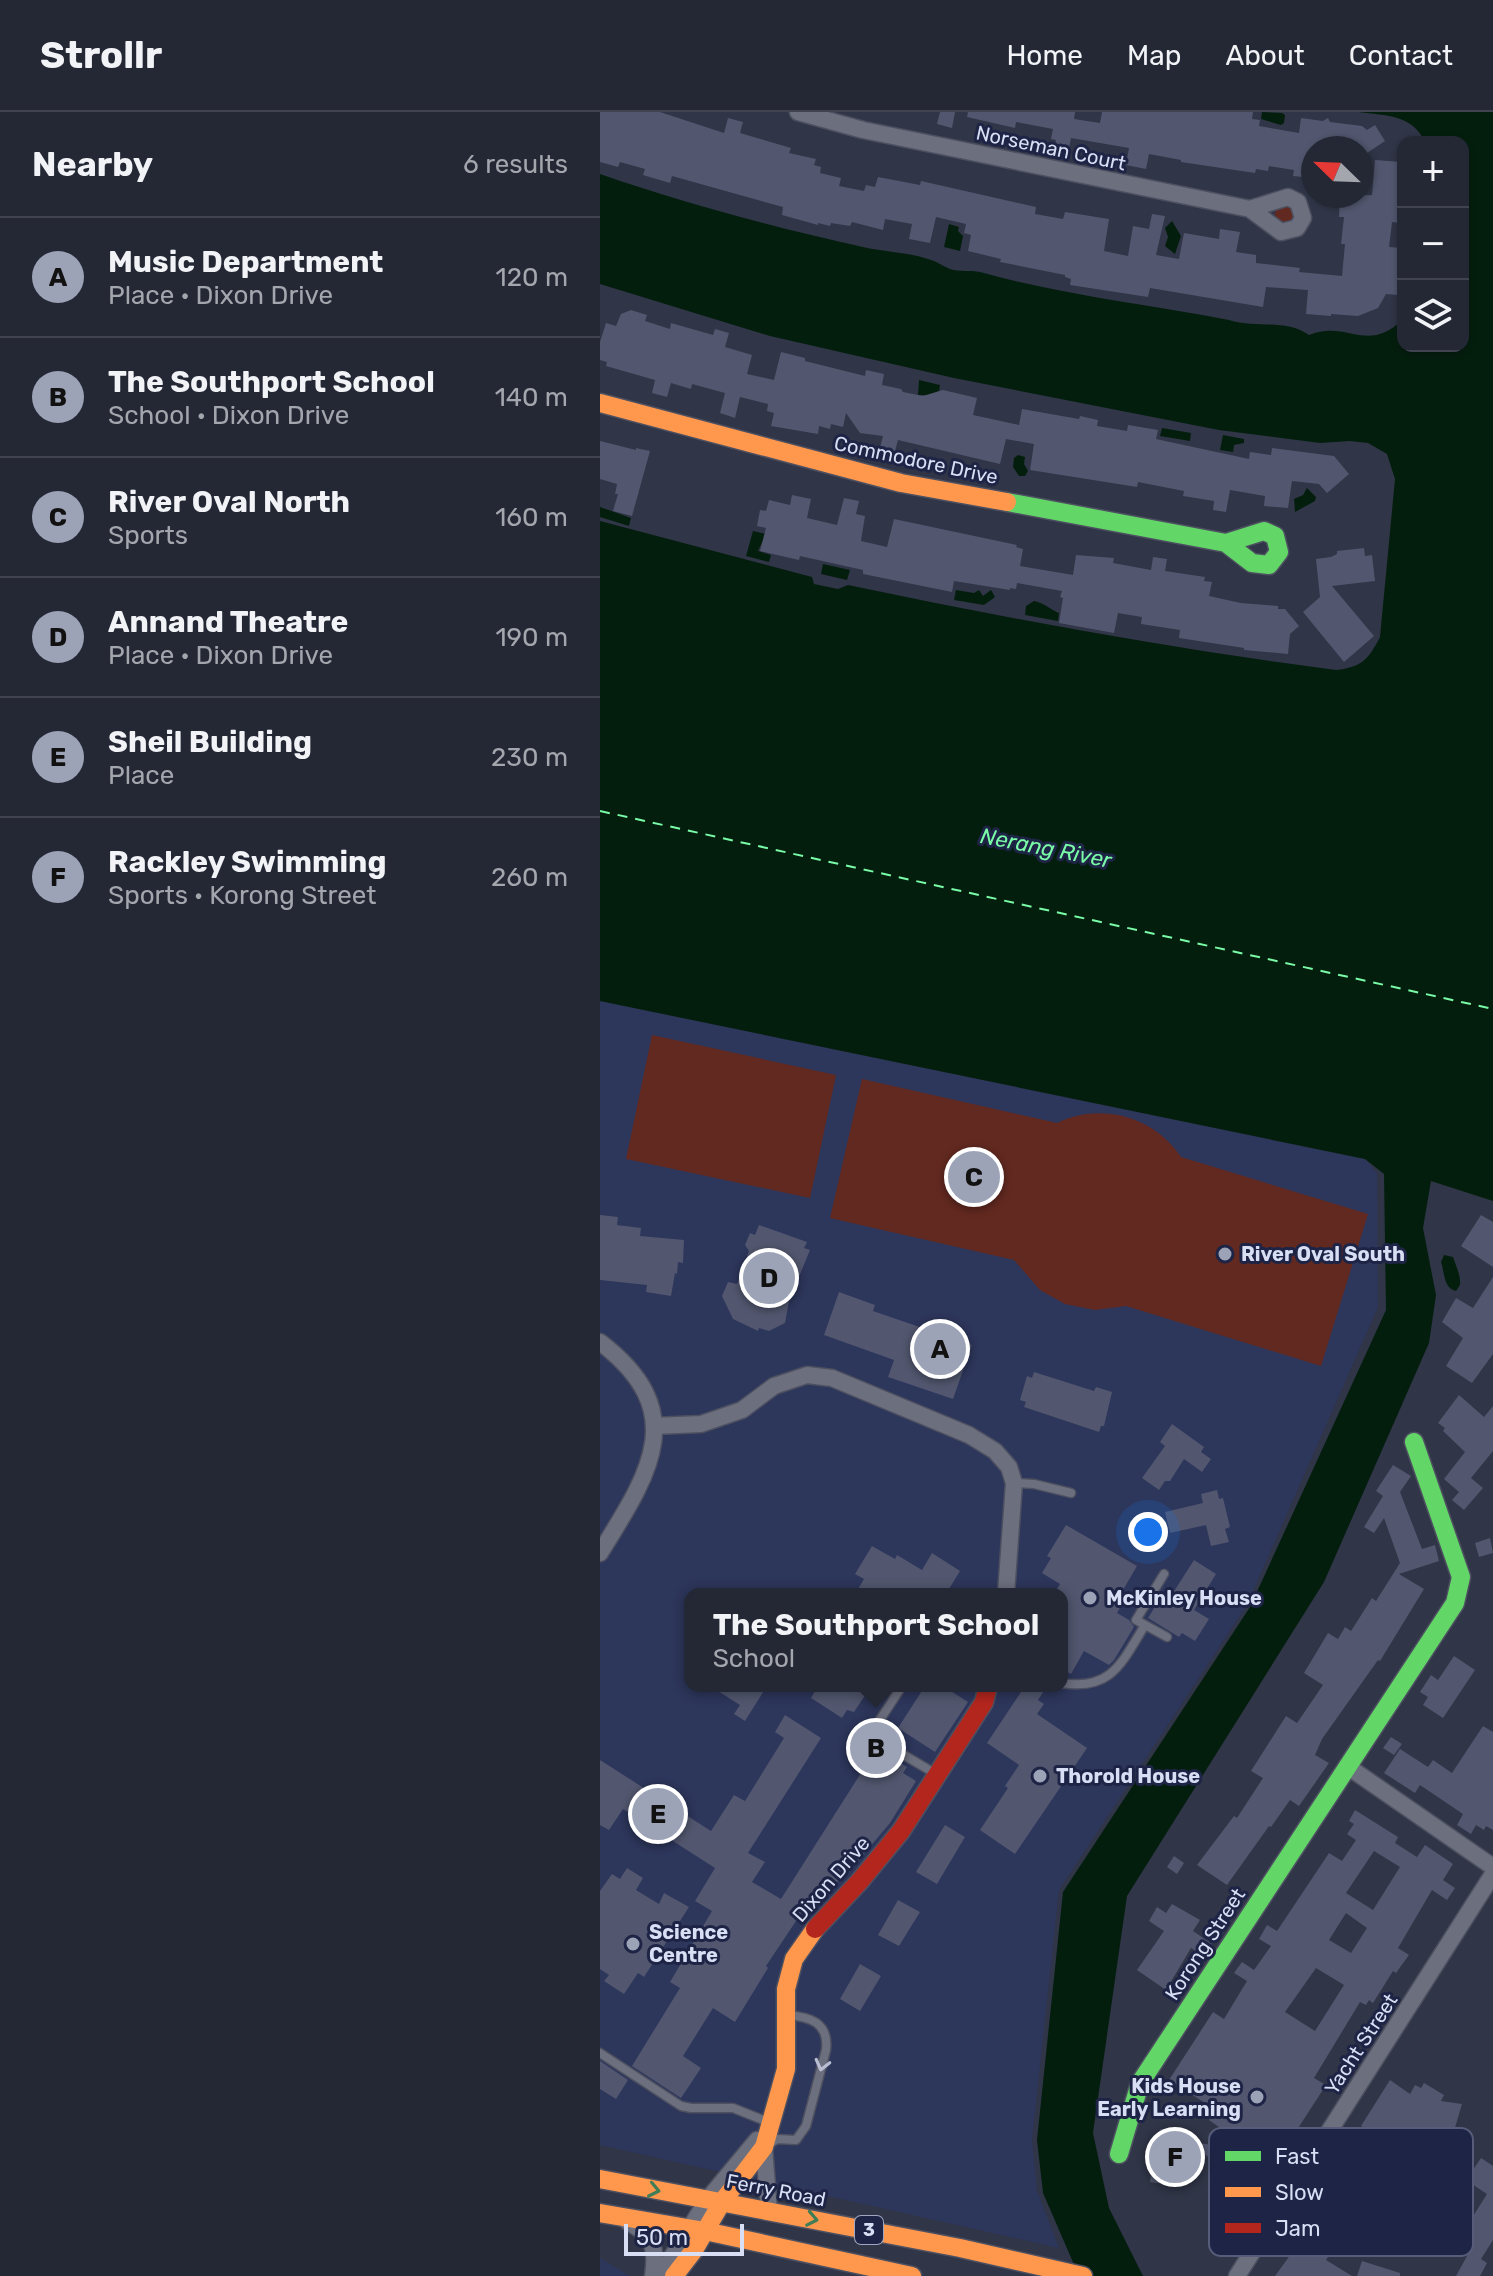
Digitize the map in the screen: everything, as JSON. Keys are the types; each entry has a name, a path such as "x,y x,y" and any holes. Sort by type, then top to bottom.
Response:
{"street":[{"name":"Norseman Court","path":"798,112 863,130 1250,209"},
{"name":"Commodore Drive","path":"600,403 901,483 1226,543"},
{"path":"600,1342 635,1377 653,1415 654,1426 654,1447 639,1489 600,1553"},
{"path":"654,1426 701,1424 742,1410 774,1386 807,1375 832,1378 969,1435 995,1451 1009,1467 1014,1483 1006,1588"},
{"name":"Korong Street","path":"1119,2154 1140,2083 1455,1603 1461,1577 1414,1442"},
{"name":"Dixon Drive","path":"715,2201 764,2147 786,2069 786,1989 794,1959 809,1935 860,1881 901,1831 984,1702 986,1692"},
{"path":"1347,1766 1493,1867"},
{"name":"Yacht Street","path":"1331,2128 1493,1874"},
{"name":"Dixon Drive","path":"715,2201 771,2123"},
{"path":"764,2147 769,2211"},
{"name":"Ferry Road","path":"600,2179 1029,2262 1083,2276"},
{"path":"674,2276 715,2201"},
{"path":"606,2214 639,2228 653,2245 656,2256 653,2276"},
{"name":"3","path":"606,2214 698,2230 912,2276"},
{"path":"660,2276 698,2230"},
{"name":"Yacht Street","path":"1237,2276 1250,2256"}],"lane":[{"path":"1014,1483 1034,1484 1071,1493"},
{"path":"1164,1574 1136,1620 1167,1637"},
{"path":"1068,1684 1083,1686 1108,1677 1121,1663 1145,1625"},
{"path":"898,1692 870,1735 937,1775"},
{"path":"764,2147 777,2139 796,2140 806,2126 826,2050 827,2040 817,2023 807,2017 786,2015"},
{"path":"600,2053 681,2106 733,2108 771,2123"}],"shaded area":[{"path":"1285,204 1292,207 1295,214 1292,221 1285,224 1278,221 1275,214 1278,207"},
{"path":"600,1001 1365,1159 1377,1173 1378,1307 1247,1605 1059,1890 1032,2140 1037,2191 1059,2248 600,2145"},
{"path":"652,1035 836,1075 810,1198 626,1159"},
{"path":"862,1079 1057,1123 1091,1114 1125,1117 1156,1131 1181,1157 1368,1214 1321,1366 1126,1306 1095,1310 1065,1304 1040,1290 1014,1260 830,1218"},
{"path":"600,2258 630,2276 600,2276"}],"water":[{"path":"1262,112 1282,113 1285,115 1284,123 1281,125 1261,119"},
{"name":"Nerang River","path":"1359,112 1493,112 1493,1201 1431,1181 1423,1228 1436,1295 1429,1343 1324,1582 1127,1896 1093,2133 1109,2208 1143,2276 1079,2276 1043,2193 1037,2140 1063,1892 1250,1607 1386,1310 1384,1174 1365,1159 600,1001 600,521 812,577 814,584 838,589 848,585 1091,632 1336,670 1363,661 1380,637 1395,479 1387,454 1368,443 1320,443 1219,430 954,378 770,336 600,284 600,174 730,214 863,247 920,257 954,270 980,272 1073,293 1239,323 1280,325 1309,335 1335,331 1367,336 1397,324 1397,352 1469,352 1469,136 1422,136 1406,121"},
{"path":"1172,221 1181,236 1175,254 1165,246 1168,237 1165,228"},
{"path":"949,224 959,227 958,231 963,236 960,251 944,247"},
{"path":"919,380 940,385 939,391 918,395"},
{"path":"1162,428 1191,433 1190,441 1160,436"},
{"path":"1223,435 1244,439 1244,443 1234,445 1233,452 1220,450"},
{"path":"1018,455 1025,457 1024,464 1028,471 1025,476 1019,476 1013,467 1014,458"},
{"path":"1307,488 1316,497 1315,501 1295,512 1294,499 1303,495"},
{"path":"600,507 631,518 629,526 600,517"},
{"path":"753,531 766,534 758,551 771,555 769,562 746,556"},
{"path":"823,564 850,570 847,580 821,574"},
{"path":"956,590 974,593 979,590 983,596 991,590 995,597 984,605 954,600"},
{"path":"1034,601 1059,613 1058,621 1025,615 1026,606"},
{"path":"1444,1255 1453,1257 1458,1271 1460,1285 1456,1291 1445,1280 1441,1262"}],"building":[{"path":"600,112 660,112 724,133 728,118 743,122 740,133 791,148 789,153 816,159 814,165 821,167 820,173 841,178 839,186 864,191 866,185 875,187 878,177 920,185 921,181 1036,207 1035,214 1063,219 1065,212 1109,219 1104,251 1128,256 1133,226 1149,229 1152,214 1165,216 1156,255 1179,259 1184,233 1219,239 1220,229 1240,232 1236,252 1256,255 1256,263 1300,268 1299,272 1342,276 1344,217 1339,217 1339,208 1373,208 1375,160 1397,162 1397,223 1392,222 1389,247 1397,248 1397,295 1386,294 1378,308 1358,316 1331,316 1306,314 1308,290 1266,287 1263,307 1150,288 1148,297 1070,285 1071,279 1065,275 1000,262 1001,259 968,251 971,235 964,233 966,224 936,217 930,243 909,239 912,224 885,219 883,230 852,222 850,226 831,223 830,226 818,225 782,215 783,207 672,176 670,183 643,175 645,169 620,162 618,167 600,162"},
{"path":"940,112 955,112 952,128 937,124"},
{"path":"968,112 1075,112 1074,119 1100,123 1102,112 1253,112 1252,119 1260,120 1259,126 1299,133 1301,118 1323,121 1328,118 1330,122 1362,126 1367,130 1375,125 1385,141 1373,149 1373,136 1301,136 1301,177 1293,176 1294,170 1269,166 1268,171 1256,169 1255,173 1149,154 1146,169 1126,165 1129,148 1071,138 1068,154 1053,152 1056,140 1051,139 1053,129 1016,122 1015,128 967,117"},
{"path":"631,310 647,315 645,321 670,329 671,323 713,335 715,329 729,333 725,347 752,355 747,374 774,380 781,352 865,376 866,370 884,374 882,385 903,392 923,396 943,390 977,398 973,415 1019,425 1022,409 1079,419 1080,416 1098,420 1097,426 1127,431 1128,425 1158,430 1156,439 1249,459 1250,452 1271,455 1272,448 1334,456 1349,474 1327,493 1319,484 1292,481 1288,508 1264,506 1265,496 1230,490 1226,512 1213,510 1214,501 1183,496 1184,491 1138,482 1137,487 1030,470 1034,444 1006,439 1000,464 898,440 894,455 879,452 883,436 860,433 846,413 843,427 831,424 830,429 819,426 818,434 771,426 774,413 767,411 768,404 740,397 735,418 720,413 725,393 692,384 691,389 671,383 667,397 652,393 655,380 606,366 607,362 600,360 600,342 606,323 616,326 621,314"},
{"path":"600,441 650,451 632,516 613,511 618,494 615,494 617,484 600,479"},
{"path":"792,495 811,499 807,518 837,525 844,498 859,501 856,514 865,516 861,541 887,547 894,519 1017,545 1023,549 1020,566 1073,575 1076,555 1114,558 1113,563 1151,570 1153,557 1167,559 1165,571 1205,577 1204,581 1212,582 1209,596 1278,606 1278,609 1285,609 1299,626 1290,634 1288,654 1244,650 1179,638 1180,630 1141,624 1142,617 1118,613 1114,633 1059,623 1062,591 1017,583 1016,589 1010,590 954,581 952,592 863,574 863,570 800,556 799,560 760,551 766,528 757,526 760,510 766,511 769,500 790,505"},
{"path":"1364,548 1365,556 1372,555 1375,581 1332,586 1374,636 1344,662 1303,612 1320,597 1316,559 1331,557 1337,551"},
{"path":"600,1215 618,1217 617,1225 641,1228 640,1236 684,1240 683,1263 678,1262 671,1296 646,1292 647,1285 600,1280"},
{"path":"1481,1215 1493,1222 1493,1267 1461,1246"},
{"path":"759,1225 807,1242 804,1248 810,1250 789,1301 785,1323 769,1331 759,1328 758,1331 733,1319 722,1296 728,1282 737,1284 749,1251 745,1245 750,1233 755,1235"},
{"path":"1493,1277 1493,1354 1472,1383 1446,1366 1463,1338 1442,1322 1456,1298 1473,1308"},
{"path":"839,1292 875,1305 873,1311 972,1345 953,1399 888,1377 894,1360 824,1335"},
{"path":"1034,1372 1094,1391 1096,1387 1112,1392 1104,1426 1099,1432 1024,1407 1026,1402 1020,1400 1027,1376 1032,1378"},
{"path":"1459,1395 1484,1417 1493,1406 1493,1451 1471,1478 1483,1488 1464,1510 1452,1500 1459,1492 1444,1479 1465,1452 1438,1423"},
{"path":"1172,1424 1204,1447 1201,1452 1211,1459 1202,1472 1184,1459 1170,1481 1165,1481 1159,1490 1142,1478 1165,1446 1160,1442"},
{"path":"1393,1465 1411,1476 1400,1492 1422,1549 1435,1545 1439,1561 1399,1574 1424,1589 1380,1661 1322,1739 1315,1755 1329,1763 1299,1806 1290,1800 1227,1885 1197,1865 1234,1816 1237,1818 1263,1778 1251,1771 1286,1716 1297,1723 1323,1685 1304,1673 1328,1633 1338,1639 1345,1627 1351,1631 1372,1598 1376,1601 1400,1563 1384,1518 1374,1533 1364,1527 1383,1496 1376,1491"},
{"path":"1217,1490 1219,1499 1223,1498 1230,1527 1225,1529 1229,1542 1211,1546 1206,1525 1170,1533 1165,1512 1203,1503 1201,1494"},
{"name":"McKinley House","path":"1066,1525 1137,1566 1116,1602 1121,1606 1117,1613 1134,1627 1109,1665 1084,1651 1071,1674 1068,1672 1068,1588 1058,1588 1060,1584 1042,1573 1051,1558 1047,1556"},
{"path":"1490,1538 1493,1553 1479,1557 1475,1543"},
{"path":"872,1546 895,1559 897,1555 922,1570 932,1553 960,1571 950,1588 859,1588 864,1579 855,1574"},
{"path":"1194,1560 1216,1574 1194,1610 1209,1619 1195,1641 1182,1633 1179,1637 1148,1618 1164,1592 1171,1596"},
{"path":"1454,1656 1475,1670 1443,1718 1423,1705 1428,1697 1420,1692 1431,1675 1438,1680"},
{"path":"719,1692 763,1692 745,1721 734,1714 740,1705"},
{"path":"814,1692 867,1692 854,1712 847,1710 842,1718 811,1698"},
{"path":"921,1692 952,1692 968,1702 935,1752 898,1728"},
{"name":"Thorold House","path":"1021,1692 1043,1692 1038,1700 1044,1704 1037,1714 1087,1748 1015,1854 980,1830 1008,1788 1005,1786 1019,1765 987,1743"},
{"path":"785,1715 821,1738 748,1853 765,1862 752,1882 781,1899 873,1754 882,1760 886,1754 907,1767 903,1773 916,1781 890,1823 857,1862 852,1859 833,1889 813,1910 806,1906 766,1966 768,1968 735,2022 713,2008 683,2056 701,2068 681,2098 632,2066 680,1988 670,1982 712,1911 695,1901 715,1868 623,1809 609,1830 600,1825 600,1760 711,1831 734,1795 745,1801 784,1738 775,1732"},
{"path":"1483,1726 1493,1732 1493,1830 1486,1826 1484,1830 1476,1825 1471,1834 1457,1825 1463,1814 1420,1785 1415,1793 1384,1773 1400,1749 1428,1767 1433,1760 1452,1773"},
{"path":"1391,1737 1402,1744 1394,1755 1383,1748"},
{"path":"1355,1810 1398,1837 1395,1843 1417,1857 1425,1845 1453,1864 1443,1880 1455,1888 1447,1900 1432,1890 1398,1948 1409,1955 1396,1973 1393,1971 1373,2003 1369,2000 1366,2005 1360,2002 1314,2078 1326,2085 1298,2128 1220,2128 1209,2120 1216,2110 1169,2080 1213,2012 1224,2019 1247,1981 1234,1973 1242,1962 1254,1970 1271,1946 1259,1939 1267,1925 1277,1931 1329,1853 1342,1861 1356,1840 1347,1834 1354,1824 1349,1821","holes":["1374,1851 1400,1867 1373,1910 1346,1893","1346,1913 1367,1928 1351,1953 1329,1940","1316,1968 1344,1985 1315,2031 1285,2012"]},
{"path":"945,1825 965,1837 937,1884 916,1872"},
{"path":"1174,1856 1184,1863 1177,1874 1167,1867"},
{"name":"Science Centre","path":"627,1868 643,1878 636,1890 659,1904 664,1893 689,1907 644,1977 638,1973 624,1994 604,1981 609,1975 600,1969 600,1891 612,1874 620,1879"},
{"path":"898,1900 920,1912 899,1946 878,1935"},
{"path":"1172,1904 1200,1920 1193,1931 1212,1944 1204,1956 1191,1948 1166,1990 1137,1970 1164,1931 1149,1921 1157,1907 1166,1913"},
{"path":"860,1964 881,1976 860,2011 840,1999"},
{"path":"600,2061 628,2080 616,2099 600,2089"},
{"path":"1390,2080 1410,2094 1415,2085 1421,2088 1424,2083 1444,2095 1441,2101 1462,2104 1455,2128 1361,2126"},
{"path":"1160,2129 1179,2130 1176,2135 1184,2136 1183,2141 1209,2144 1209,2157 1198,2150 1196,2173 1181,2172 1179,2186 1150,2182 1156,2133"},
{"path":"1481,2158 1493,2166 1493,2240 1481,2259 1487,2263 1480,2276 1456,2276 1467,2256 1473,2256 1473,2216 1487,2194 1473,2185 1473,2170"},
{"path":"1290,2256 1329,2256 1326,2260 1352,2276 1275,2276"},
{"path":"1362,2261 1400,2273 1400,2276 1357,2276"}],"ferry route":[{"path":"600,811 1493,1009"}],"traffic: fast":[{"path":"1007,502 1226,543 1252,563 1269,565 1279,552 1275,536 1264,531 1226,543"},
{"path":"1119,2154 1140,2083 1455,1603 1461,1577 1414,1442"}],"traffic: slow":[{"path":"600,403 901,483 1007,502"},
{"path":"674,2276 694,2250 722,2202 764,2147 786,2069 786,1989 794,1959 815,1929"},
{"path":"600,2179 960,2248 1083,2276"},
{"path":"600,2213 705,2231 912,2276"}],"traffic: jam":[{"path":"815,1929 901,1831 984,1702 986,1692"}],"place":[{"name":"River Oval North","path":"974,1177"},
{"name":"River Oval South","path":"1225,1254"},
{"name":"Annand Theatre","path":"769,1278"},
{"name":"Music Department","path":"940,1349"},
{"name":"McKinley House","path":"1090,1598"},
{"name":"The Southport School","path":"876,1748"},
{"name":"Thorold House","path":"1040,1776"},
{"name":"Sheil Building","path":"658,1814"},
{"name":"Science Centre","path":"633,1944"},
{"name":"Kids House Early Learning","path":"1257,2097"},
{"name":"Rackley Swimming","path":"1175,2157"}]}
